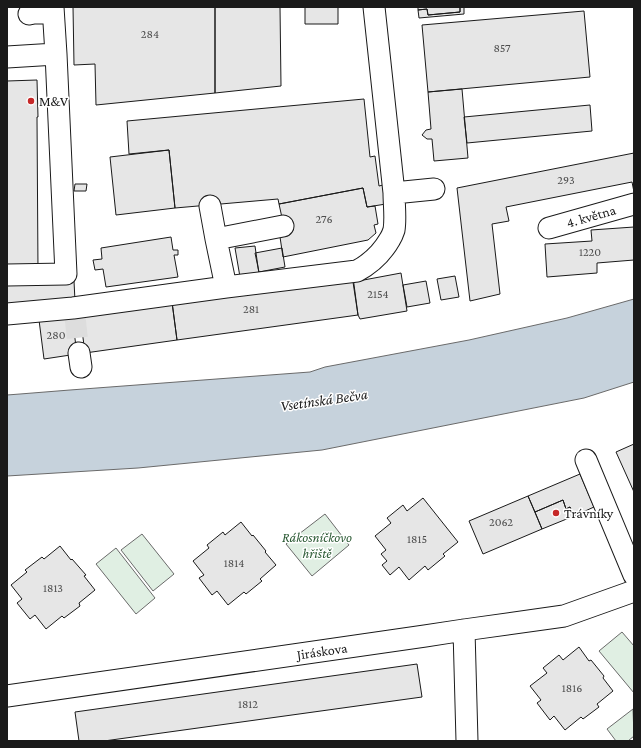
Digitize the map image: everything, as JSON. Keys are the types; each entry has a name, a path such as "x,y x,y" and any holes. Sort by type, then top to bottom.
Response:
{"street":[{"path":"7,314 74,312 226,287 357,271 376,258 394,232 395,220 394,193 374,7"},
{"path":"7,275 66,274 53,10 29,14"},
{"path":"7,57 56,54"},
{"path":"394,193 434,189"},
{"name":"4. května","path":"549,228 634,204"},
{"path":"210,206 226,287"},
{"path":"216,239 283,226"},
{"path":"586,460 634,576"},
{"name":"Jiráskova","path":"7,696 564,616 634,591"},
{"path":"464,630 467,741"}],"green space":[{"name":"Rákosníčkovo hřiště","path":"325,514 349,545 312,576 286,544"},
{"path":"142,534 174,574 153,591 121,550"},
{"path":"116,548 155,598 136,614 96,564"},
{"path":"622,632 634,646 634,693 599,651"},
{"path":"633,709 634,736 628,741 616,741 607,729"}],"water":[{"name":"Vsetínská Bečva","path":"634,299 634,382 584,398 322,450 138,468 7,476 7,395 310,372 325,367 469,340 567,318"}],"building":[{"path":"73,7 215,7 215,93 96,105 95,64 74,65"},
{"path":"215,7 280,7 281,86 215,93"},
{"path":"305,7 338,7 338,24 305,24"},
{"path":"418,7 460,7 460,12 428,15 427,9 418,10"},
{"path":"460,7 464,7 464,14 419,18 418,10 427,9 428,15 460,12"},
{"path":"584,11 590,77 428,92 422,25"},
{"path":"37,80 38,270 7,271 7,81"},
{"path":"462,89 468,158 434,161 432,139 427,139 422,135 426,130 431,129 428,92"},
{"path":"364,99 370,157 375,156 379,186 383,185 386,204 367,207 363,188 279,204 278,199 175,208 169,150 129,154 127,121"},
{"path":"590,105 592,131 467,143 464,117"},
{"path":"169,150 175,208 116,215 110,157"},
{"path":"634,153 634,192 632,182 506,207 509,221 492,224 500,294 470,301 457,188"},
{"path":"75,184 87,184 86,191 74,191"},
{"path":"363,188 367,207 375,206 378,224 374,225 376,233 368,240 283,257 280,237 286,236 279,204"},
{"path":"634,227 634,260 597,263 597,273 547,277 545,244 592,241 591,230"},
{"path":"171,237 173,250 178,250 178,255 174,255 178,277 106,287 103,269 95,270 93,260 102,259 101,248"},
{"path":"255,246 259,274 240,277 235,248"},
{"path":"282,248 285,267 259,272 255,253"},
{"path":"401,273 407,311 360,319 358,315 353,282"},
{"path":"455,276 459,297 441,300 437,279"},
{"path":"353,277 358,315 177,340 172,302"},
{"path":"74,281 75,301 7,304 7,284"},
{"path":"426,281 430,303 407,307 403,285"},
{"path":"172,302 177,340 85,353 80,315"},
{"path":"72,316 77,354 44,359 39,320"},
{"path":"634,444 634,492 616,452"},
{"path":"580,474 594,507 574,516 570,507 566,509 563,500 535,512 528,496"},
{"path":"528,496 542,529 483,554 469,521"},
{"path":"423,498 458,542 443,554 445,556 428,570 425,566 409,580 399,567 390,575 382,565 387,561 381,554 386,550 375,536 391,523 387,518 403,505 407,511"},
{"path":"563,500 566,509 570,507 574,516 542,529 535,512"},
{"path":"241,522 276,565 260,579 262,581 246,594 244,592 228,605 217,591 212,595 199,578 204,575 193,561 209,548 207,545 223,532 225,535"},
{"path":"60,546 86,575 84,576 95,590 79,603 80,606 64,618 62,616 46,629 35,615 30,619 17,603 22,599 11,585 27,572 25,570 42,557 44,559"},
{"path":"579,647 589,661 591,660 604,676 603,678 613,691 597,704 599,707 583,719 581,717 565,730 554,716 550,720 537,703 541,700 530,686 547,673 543,668 559,655 563,660"},
{"path":"417,664 422,697 104,741 79,741 75,712"}],"tunnel":[{"path":"75,317 79,353"}],"place":[{"name":"M&V","path":"31,101"},
{"name":"Trávníky","path":"556,513"}]}
